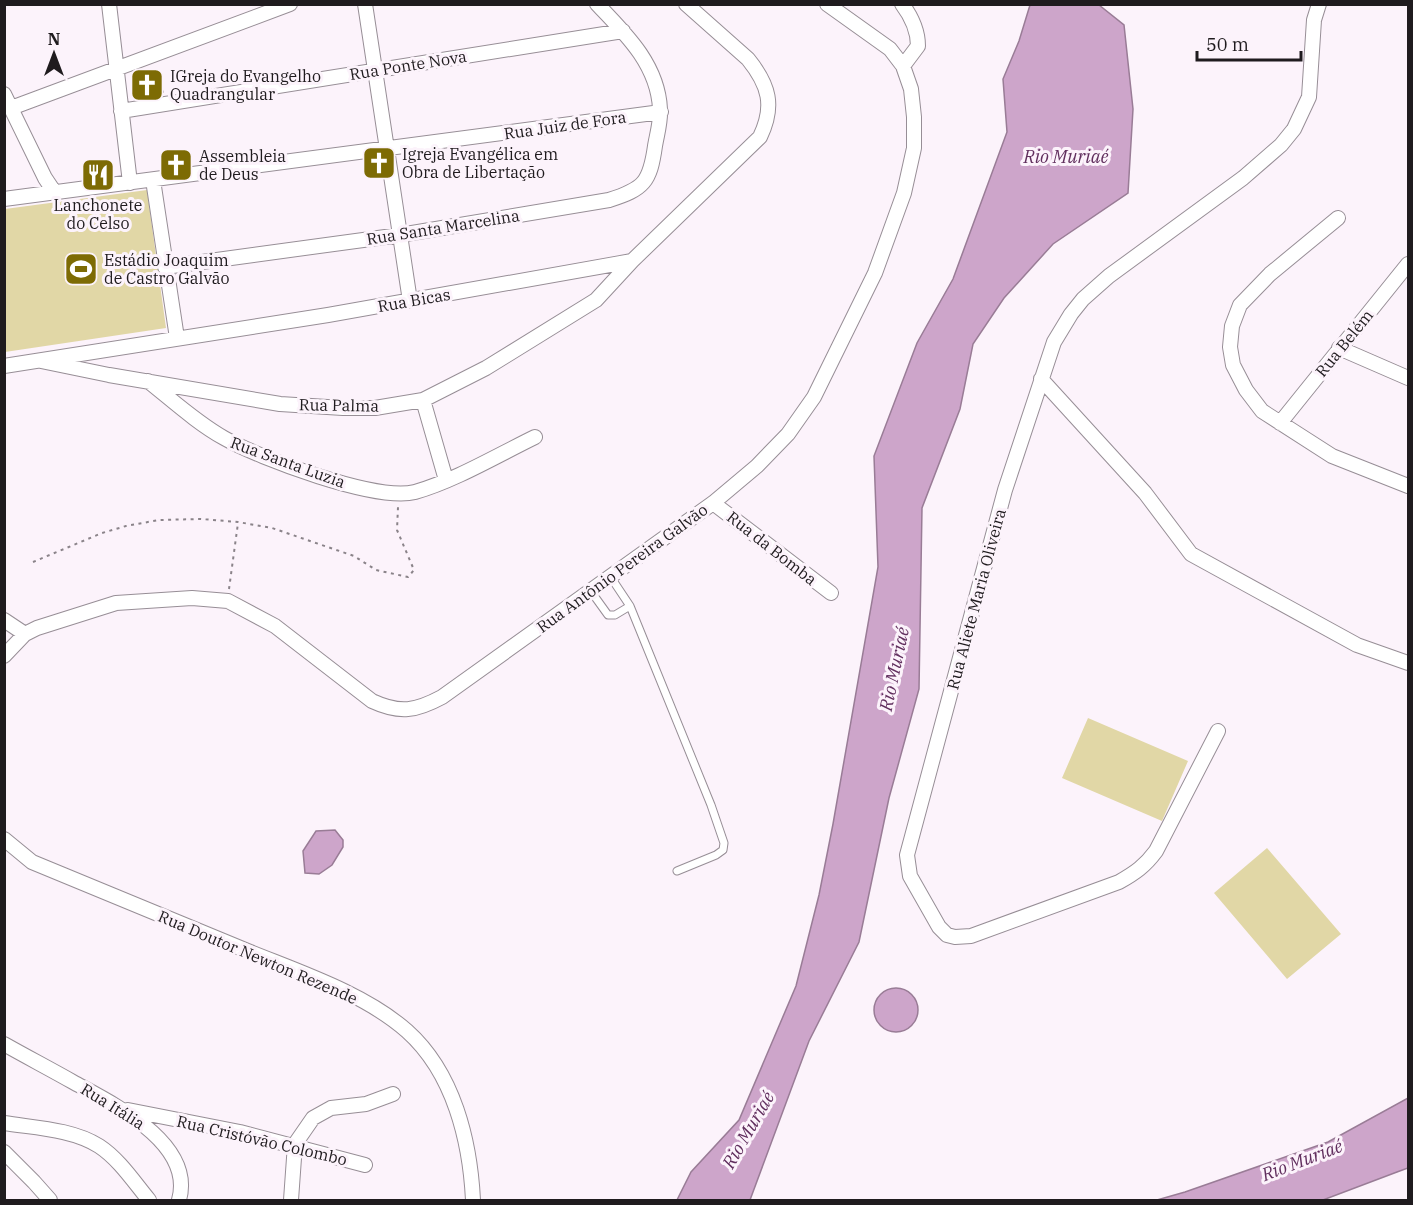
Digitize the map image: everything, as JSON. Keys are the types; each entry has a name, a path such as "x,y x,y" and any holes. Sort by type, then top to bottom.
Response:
{"street":[{"path":"109,4 130,183"},
{"path":"12,108 290,4"},
{"path":"365,4 410,301"},
{"path":"597,4 623,31 644,58 659,95 661,112"},
{"path":"632,261 746,152 760,137 767,123 769,101 767,90 756,69 748,59 686,4"},
{"name":"Rua Antônio Pereira Galvão","path":"4,656 24,634 116,603 192,597 228,601 275,626 372,701 389,709 416,709 442,697 713,502 757,466 788,434 813,397 875,273 904,193 914,148 914,117 911,89 903,66 890,49 827,4"},
{"path":"902,4 916,30 918,42 918,46 903,66"},
{"name":"Rua Aliete Maria Oliveira","path":"1218,731 1156,851 1146,865 1135,873 1119,882 971,936 947,935 939,927 910,876 907,855 1005,490 1054,342 1083,299 1109,276 1243,178 1281,145 1294,129 1309,97 1314,20 1319,4"},
{"name":"Rua Ponte Nova","path":"121,111 623,31"},
{"path":"4,94 45,178 55,193"},
{"name":"Rua Juiz de Fora","path":"4,199 661,112"},
{"name":"Rua Santa Marcelina","path":"165,267 400,235 609,200 633,193 643,183 652,168 661,112"},
{"path":"153,180 177,338"},
{"path":"1338,219 1270,274 1240,305 1232,326 1230,347 1233,365 1246,390 1262,411 1332,456 1408,486"},
{"name":"Rua Bicas","path":"4,366 410,301 632,261"},
{"name":"Rua Palma","path":"41,361 280,404 375,408 423,400 486,368 596,300 632,261"},
{"name":"Rua Belém","path":"1280,423 1408,264"},
{"path":"1339,348 1408,378"},
{"path":"1041,379 1145,493 1191,554 1357,645 1408,663"},
{"name":"Rua Santa Luzia","path":"146,380 223,438 324,478 371,491 398,494 414,492 446,480 535,437"},
{"path":"423,400 446,480"},
{"name":"Rua da Bomba","path":"713,502 831,593"},
{"path":"4,620 24,634"},
{"name":"Rua Doutor Newton Rezende","path":"4,839 32,861 322,982 376,1009 408,1032 428,1056 447,1085 471,1169 473,1200"},
{"name":"Rua Itália","path":"4,1044 123,1109 147,1126 172,1157 181,1178 180,1200"},
{"path":"291,1200 294,1146 305,1128 324,1110 342,1105 366,1104 393,1094"},
{"name":"Rua Cristóvão Colombo","path":"123,1109 240,1132 365,1165"},
{"path":"4,1123 80,1137 99,1146 115,1159 149,1200"},
{"path":"4,1152 50,1200"}],"lane":[{"path":"610,576 630,606 711,805 724,843 723,850 716,855 677,871"},
{"path":"590,590 608,615 615,615 630,606"}],"path":[{"path":"33,562 102,533 126,526 159,520 201,519 272,528 354,556 376,570 408,577 414,570 397,530 398,494"},
{"path":"228,601 238,522"}],"shaded area":[{"name":"Estádio Joaquim de Castro Galvão","path":"147,190 166,328 5,352 5,209"},
{"path":"1088,718 1188,761 1162,821 1062,778"},
{"path":"1267,848 1341,934 1287,979 1214,893"}],"water":[{"name":"Rio Muriaé","path":"1030,5 1099,5 1124,25 1133,109 1128,193 1053,244 1004,298 973,344 960,409 922,508 919,689 889,798 859,942 809,1041 750,1200 677,1200 691,1172 739,1120 796,986 819,895 833,824 878,567 874,456 917,343 953,279 1007,132 1003,79 1019,41"},
{"path":"335,830 343,840 343,847 332,865 319,874 305,873 303,851 316,831"},
{"path":"896,988 911,995 918,1010 911,1025 896,1032 881,1025 874,1010 881,995"},
{"name":"Rio Muriaé","path":"1408,1098 1408,1168 1323,1200 1157,1200 1328,1142"}],"building":[{"name":"IGreja do Evangelho Quadrangular","path":"155,70 163,92 138,96 132,78"}],"place":[{"name":"IGreja do Evangelho Quadrangular","path":"147,85"},
{"name":"Igreja Evangélica em Obra de Libertação","path":"379,163"},
{"name":"Assembleia de Deus","path":"176,165"},
{"name":"Lanchonete do Celso","path":"98,175"},
{"name":"Estádio Joaquim de Castro Galvão","path":"81,269"}]}
